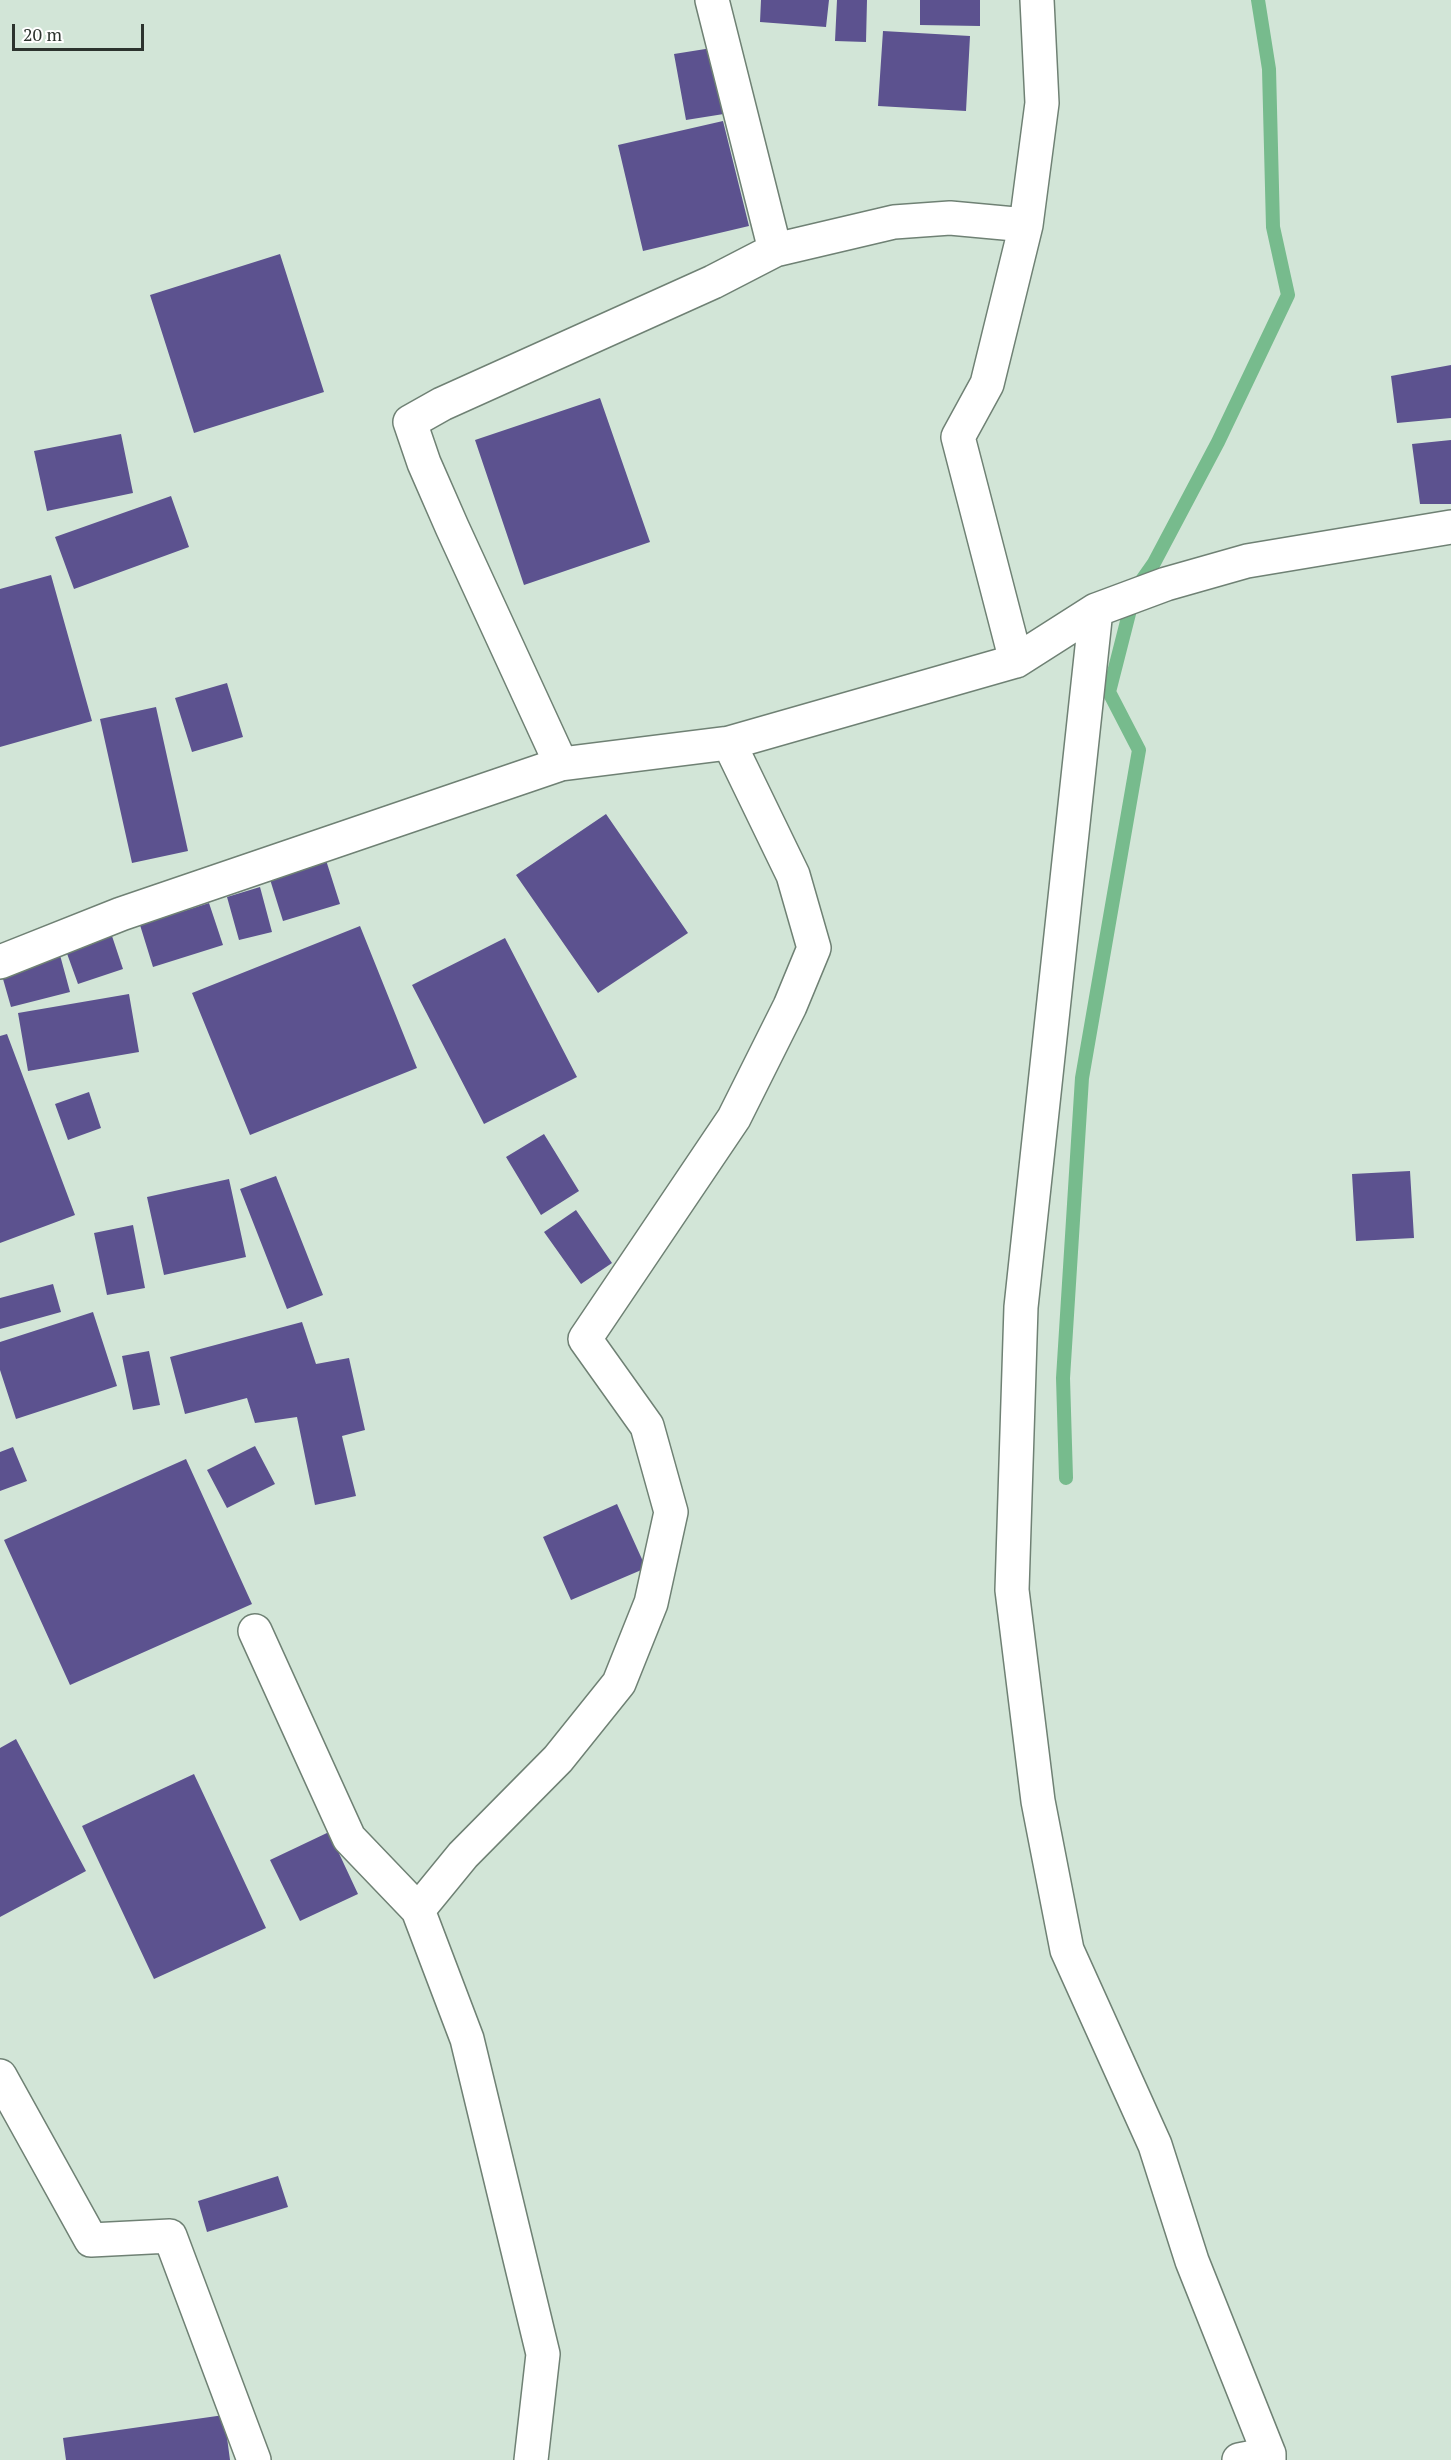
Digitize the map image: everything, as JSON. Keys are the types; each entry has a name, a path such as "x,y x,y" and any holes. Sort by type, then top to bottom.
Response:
{"street":[{"path":"712,0 775,250"},
{"path":"1016,661 958,437 987,384 1026,225 1042,103 1037,0"},
{"path":"561,764 452,527 424,463 410,422 442,404 713,282 775,250 894,222 950,218 1026,225"},
{"path":"0,962 121,914 561,764 729,743 1016,661 1096,610 1166,584 1247,561 1451,527"},
{"path":"1096,610 1021,1307 1012,1590 1038,1802 1068,1950 1155,2145 1259,2458"},
{"path":"418,1910 463,1855 558,1759 619,1683 651,1603 671,1512 647,1426 585,1339 734,1118 790,1006 814,948 794,875 729,743"},
{"path":"255,1631 349,1838 418,1910 467,2039 543,2354 531,2460"},
{"path":"0,2076 91,2241 170,2236 254,2460"}],"building":[{"path":"761,0 829,0 826,27 760,22"},
{"path":"837,0 867,0 866,42 835,41"},
{"path":"920,0 980,0 980,26 920,25"},
{"path":"883,31 970,36 966,111 878,106"},
{"path":"718,47 730,113 686,120 674,54"},
{"path":"723,121 749,226 643,251 618,145"},
{"path":"280,254 324,392 194,433 150,295"},
{"path":"1451,365 1451,418 1397,423 1391,376"},
{"path":"600,398 650,542 524,585 475,440"},
{"path":"121,434 133,493 47,511 34,451"},
{"path":"1451,440 1451,504 1420,504 1412,444"},
{"path":"171,496 189,547 74,589 55,537"},
{"path":"51,575 92,721 0,747 0,589"},
{"path":"227,683 243,737 192,752 175,698"},
{"path":"156,707 188,851 132,863 100,719"},
{"path":"606,814 688,933 598,993 516,875"},
{"path":"325,857 340,904 283,921 268,873"},
{"path":"260,887 272,932 239,940 227,897"},
{"path":"209,903 223,945 153,967 140,925"},
{"path":"360,926 417,1068 250,1135 192,993"},
{"path":"111,933 123,969 78,984 65,948"},
{"path":"505,938 577,1077 484,1124 412,985"},
{"path":"60,955 70,992 11,1007 1,972"},
{"path":"129,994 139,1052 28,1071 18,1013"},
{"path":"7,1034 75,1215 0,1243 0,1036"},
{"path":"89,1092 101,1128 68,1140 55,1104"},
{"path":"544,1134 579,1191 541,1215 506,1157"},
{"path":"1410,1171 1414,1238 1356,1241 1352,1174"},
{"path":"276,1176 323,1295 287,1309 240,1189"},
{"path":"229,1179 246,1257 164,1275 147,1197"},
{"path":"576,1210 612,1263 581,1284 544,1232"},
{"path":"133,1225 145,1288 107,1295 94,1233"},
{"path":"53,1284 61,1312 0,1329 0,1298"},
{"path":"93,1312 117,1386 16,1419 0,1370 0,1342"},
{"path":"302,1322 316,1364 349,1358 365,1430 342,1436 356,1496 315,1505 297,1417 255,1423 247,1398 185,1414 170,1357"},
{"path":"149,1351 160,1405 133,1410 122,1356"},
{"path":"255,1446 275,1484 227,1508 207,1470"},
{"path":"13,1447 27,1481 0,1491 0,1452"},
{"path":"186,1459 252,1604 70,1685 4,1540"},
{"path":"617,1504 646,1568 571,1600 543,1537"},
{"path":"16,1739 86,1871 0,1917 0,1748"},
{"path":"194,1774 266,1928 154,1979 82,1826"},
{"path":"329,1832 358,1894 300,1921 270,1860"},
{"path":"278,2176 288,2207 207,2232 198,2201"},
{"path":"224,2415 230,2460 66,2460 63,2438"}],"waterway":[{"path":"1066,1478 1063,1378 1082,1078 1139,750 1109,692 1135,590 1154,563 1218,442 1288,295 1273,227 1269,69 1258,0"}]}
